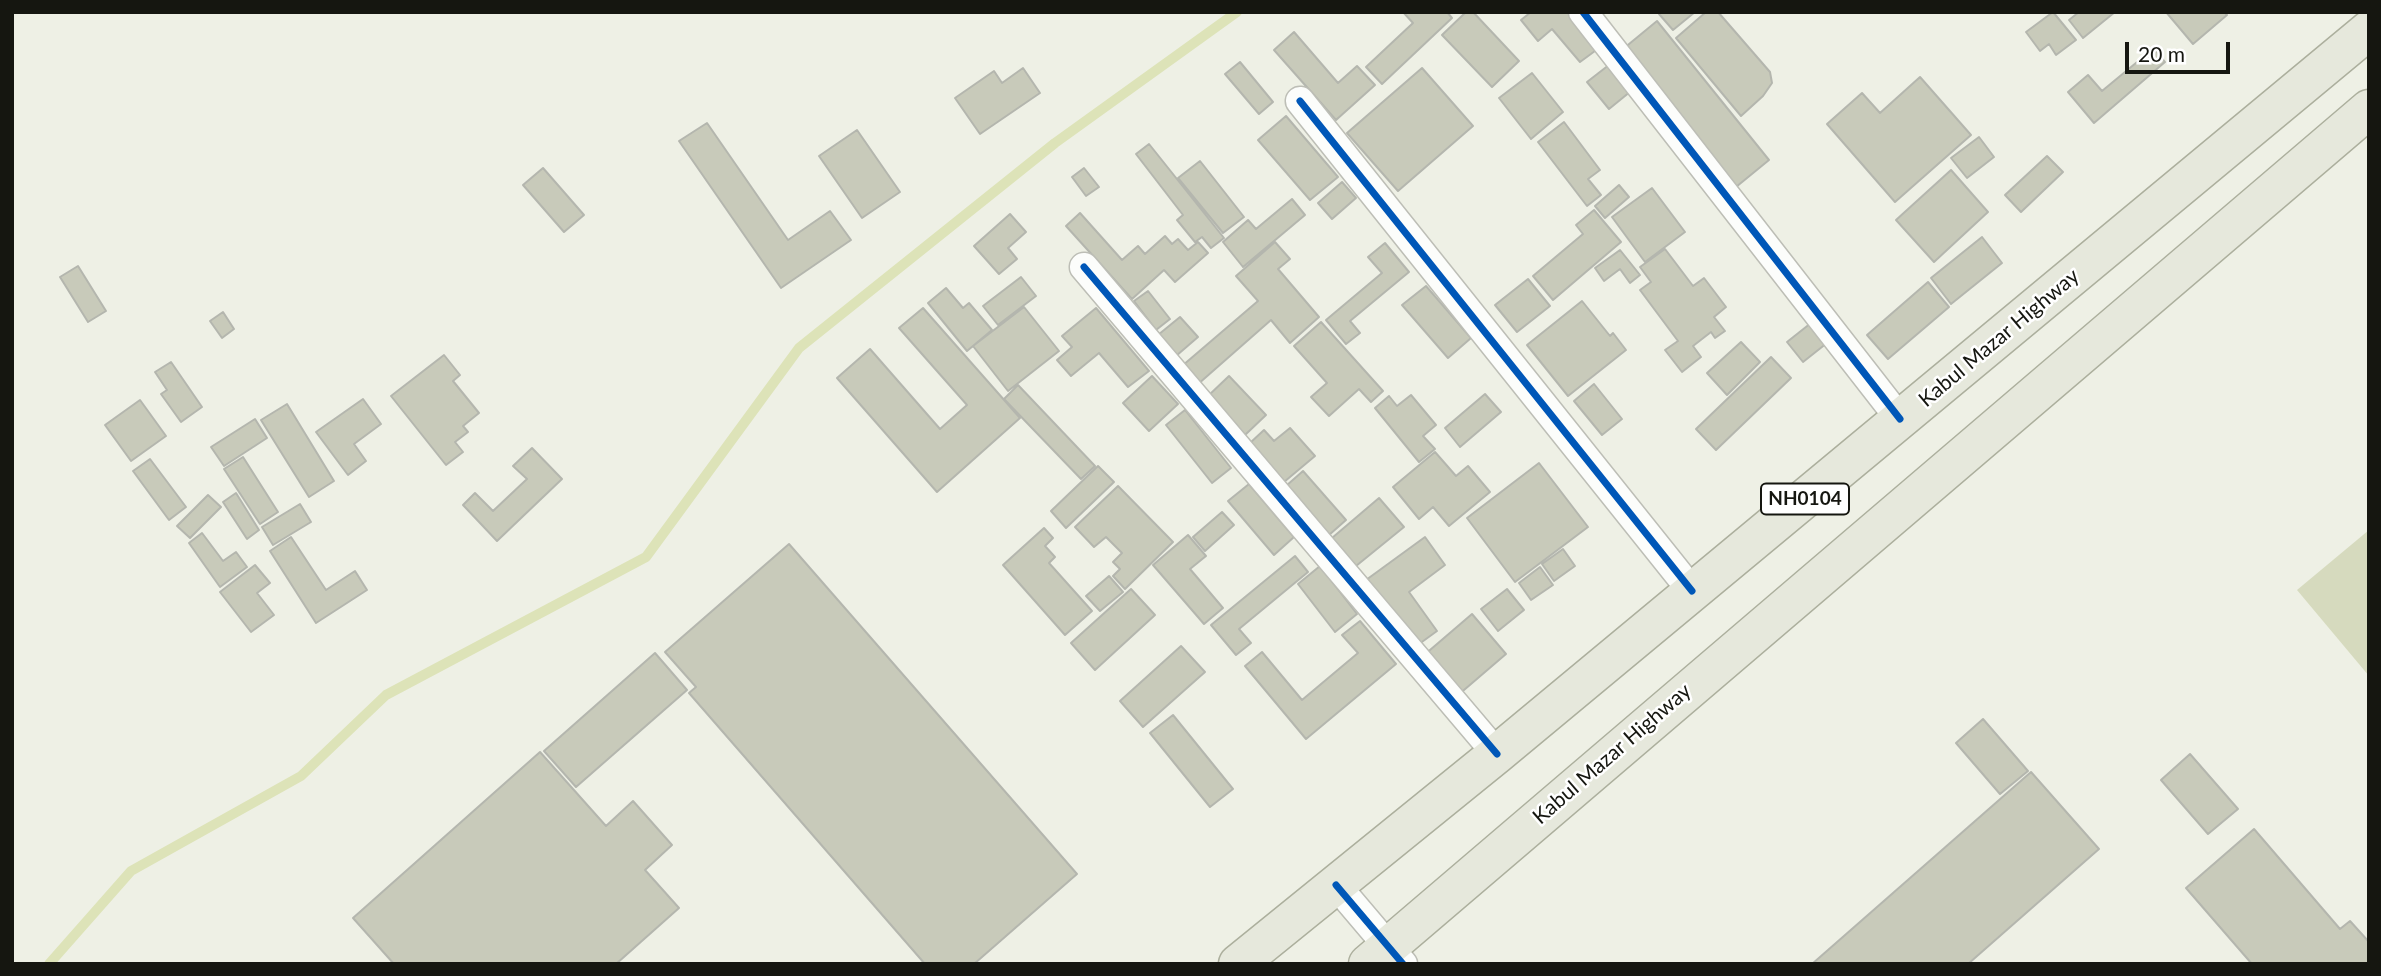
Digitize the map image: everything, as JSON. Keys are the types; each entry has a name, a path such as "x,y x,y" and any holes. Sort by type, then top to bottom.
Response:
{"highway":[{"name":"Kabul Mazar Highway","path":"1238,964 1497,754 2369,30"},
{"name":"Kabul Mazar Highway","path":"1386,958 2369,109"}],"street":[{"path":"1583,12 1900,419"},
{"path":"1300,101 1692,592"},
{"path":"1084,268 1497,754"},
{"path":"1336,885 1386,958"}],"green space":[{"path":"2369,530 2369,676 2297,590"}],"building":[{"path":"1403,12 1447,12 1452,18 1382,84 1366,67 1413,23"},
{"path":"1466,12 1473,12 1519,61 1492,87 1442,35"},
{"path":"1531,12 1570,12 1599,48 1580,62 1552,29 1538,41 1521,20"},
{"path":"1695,12 1673,30 1659,14"},
{"path":"1706,12 1718,12 1770,72 1772,83 1763,96 1741,116 1676,38"},
{"path":"2053,12 2076,40 2056,55 2049,44 2040,51 2026,32"},
{"path":"2079,12 2115,12 2083,38 2069,20"},
{"path":"2166,12 2224,12 2227,15 2193,44"},
{"path":"1657,21 1769,160 1736,187 1623,49"},
{"path":"1294,32 1338,83 1357,66 1375,85 1336,120 1274,50"},
{"path":"2154,48 2165,62 2094,123 2068,92 2088,75 2102,91"},
{"path":"1614,61 1636,87 1609,109 1587,82"},
{"path":"1240,62 1273,102 1259,114 1225,74"},
{"path":"1023,68 1040,93 980,134 955,98 994,71 1002,83"},
{"path":"1422,68 1473,126 1398,191 1347,133"},
{"path":"1532,73 1563,112 1531,139 1499,98"},
{"path":"1920,77 1971,135 1895,202 1827,124 1862,93 1880,113"},
{"path":"1286,116 1338,177 1310,200 1258,140"},
{"path":"1564,122 1600,170 1588,179 1601,195 1587,206 1538,142"},
{"path":"707,123 788,240 830,211 851,240 781,288 679,141"},
{"path":"857,130 900,192 862,218 819,156"},
{"path":"1979,137 1994,157 1967,178 1951,158"},
{"path":"1149,144 1224,238 1211,248 1202,237 1195,242 1177,220 1183,215 1136,154"},
{"path":"2047,156 2063,172 2021,212 2005,195"},
{"path":"1200,161 1244,217 1223,233 1178,178"},
{"path":"543,168 584,215 564,232 523,185"},
{"path":"1084,168 1099,187 1086,196 1072,177"},
{"path":"1951,170 1988,212 1934,262 1896,220"},
{"path":"1342,182 1356,198 1332,219 1318,203"},
{"path":"1619,185 1629,197 1605,218 1595,206"},
{"path":"1652,188 1685,232 1645,262 1612,217"},
{"path":"1292,199 1305,215 1243,267 1223,242 1248,220 1256,229"},
{"path":"1594,210 1621,242 1553,300 1533,276 1583,234 1576,225"},
{"path":"1080,213 1122,260 1138,246 1145,254 1165,236 1172,244 1178,239 1188,250 1198,242 1208,253 1175,282 1164,270 1132,299 1066,226"},
{"path":"1010,214 1026,232 1008,248 1017,259 999,274 974,246"},
{"path":"1982,237 2002,263 1951,304 1931,278"},
{"path":"1275,242 1290,259 1278,269 1319,317 1290,343 1271,320 1197,385 1182,366 1258,301 1236,276"},
{"path":"1385,243 1409,272 1350,321 1360,333 1346,344 1326,320 1382,273 1368,257"},
{"path":"1665,249 1693,286 1704,278 1726,307 1714,317 1725,331 1715,338 1711,332 1693,346 1701,357 1682,372 1665,350 1678,341 1640,290 1651,282 1640,267"},
{"path":"1620,250 1640,275 1630,283 1620,269 1604,281 1595,268"},
{"path":"78,266 106,311 88,322 60,277"},
{"path":"1021,277 1036,296 998,325 983,306"},
{"path":"1528,279 1550,306 1517,332 1495,305"},
{"path":"1928,282 1949,307 1888,359 1867,335"},
{"path":"1426,286 1471,338 1448,358 1402,305"},
{"path":"946,288 963,308 969,303 992,330 967,351 928,303"},
{"path":"1148,291 1170,319 1156,330 1134,301"},
{"path":"1582,301 1610,336 1613,333 1626,350 1568,396 1527,345"},
{"path":"1024,307 1059,351 1008,391 973,346"},
{"path":"923,308 1020,418 937,492 837,378 870,349 940,429 967,405 899,328"},
{"path":"1096,308 1149,371 1128,387 1099,353 1071,376 1057,360 1072,347 1062,336"},
{"path":"223,312 234,329 222,338 210,321"},
{"path":"1180,317 1198,337 1176,356 1158,335"},
{"path":"1816,319 1832,339 1803,362 1787,342"},
{"path":"1321,322 1383,391 1371,402 1359,389 1329,416 1311,397 1327,383 1294,346"},
{"path":"1741,342 1760,362 1727,395 1707,373"},
{"path":"444,355 460,375 453,381 479,413 463,426 468,432 455,442 463,452 446,465 391,396"},
{"path":"1771,357 1791,378 1716,450 1696,429"},
{"path":"171,362 202,407 181,422 161,394 167,390 155,372"},
{"path":"1152,376 1178,404 1149,431 1123,403"},
{"path":"1229,376 1266,415 1245,435 1208,396"},
{"path":"1594,384 1622,419 1602,435 1574,401"},
{"path":"1018,385 1095,466 1081,479 1004,399"},
{"path":"1485,394 1501,412 1460,447 1445,428"},
{"path":"1411,395 1436,425 1423,436 1435,449 1419,462 1375,408 1389,396 1397,406"},
{"path":"363,399 381,424 354,444 366,461 348,475 316,432"},
{"path":"140,400 166,436 131,461 105,425"},
{"path":"287,404 334,481 309,497 261,420"},
{"path":"1185,410 1231,468 1212,483 1166,425"},
{"path":"255,419 267,438 224,466 211,447"},
{"path":"1290,428 1315,456 1284,482 1250,443 1264,430 1274,441"},
{"path":"532,448 562,479 497,541 463,505 475,493 493,511 527,479 513,466"},
{"path":"1435,452 1456,476 1468,466 1490,492 1449,526 1433,507 1419,519 1393,487"},
{"path":"243,457 278,512 260,524 224,469"},
{"path":"150,459 186,507 169,520 133,471"},
{"path":"1539,463 1588,527 1515,582 1467,518"},
{"path":"1098,466 1114,482 1066,528 1051,511"},
{"path":"1303,471 1346,520 1329,535 1286,486"},
{"path":"1249,484 1294,537 1274,555 1228,501"},
{"path":"1118,486 1173,542 1125,589 1113,576 1120,569 1113,562 1122,553 1106,537 1094,547 1075,527"},
{"path":"236,493 259,530 247,539 223,502"},
{"path":"208,495 221,507 190,538 177,526"},
{"path":"1379,498 1404,527 1356,566 1332,538"},
{"path":"300,504 311,522 273,545 262,527"},
{"path":"1222,512 1234,525 1205,551 1193,537"},
{"path":"1044,528 1053,538 1045,546 1055,557 1049,563 1092,611 1065,635 1003,565"},
{"path":"202,533 223,561 236,552 247,567 220,587 189,543"},
{"path":"1188,535 1206,556 1190,569 1223,608 1204,624 1153,565"},
{"path":"291,537 326,590 355,571 367,590 316,623 270,551"},
{"path":"1425,537 1445,565 1409,592 1437,631 1415,647 1366,580"},
{"path":"789,544 1077,874 974,964 925,964 689,693 696,687 665,652"},
{"path":"1563,549 1575,566 1554,581 1542,564"},
{"path":"1295,556 1308,572 1239,629 1251,643 1236,655 1211,625"},
{"path":"255,565 270,583 257,593 274,615 251,632 220,592"},
{"path":"1320,566 1357,614 1335,632 1298,584"},
{"path":"1540,567 1553,585 1531,600 1519,583"},
{"path":"1109,576 1123,592 1100,611 1086,596"},
{"path":"1131,589 1155,615 1095,670 1071,643"},
{"path":"1507,589 1524,610 1498,631 1481,609"},
{"path":"1472,614 1506,654 1457,696 1423,656"},
{"path":"1360,621 1396,664 1306,739 1245,666 1262,652 1302,700 1358,653 1342,635"},
{"path":"1181,646 1205,672 1143,727 1120,701"},
{"path":"655,653 687,690 576,787 544,751"},
{"path":"1173,715 1233,789 1210,807 1150,733"},
{"path":"1983,719 2028,771 2000,794 1956,743"},
{"path":"540,752 606,826 633,801 672,845 645,870 679,908 616,964 394,964 353,918"},
{"path":"2190,754 2238,809 2208,834 2161,780"},
{"path":"2031,772 2099,849 1968,964 1812,964"},
{"path":"2254,829 2340,929 2350,921 2369,942 2369,964 2252,964 2186,888"}],"waterway":[{"path":"49,964 131,871 301,776 386,695 646,557 799,348 1055,143 1237,12"}],"cycle path":[{"path":"1583,12 1900,419"},
{"path":"1300,101 1692,591"},
{"path":"1084,267 1497,754"},
{"path":"1336,885 1403,964"}]}
